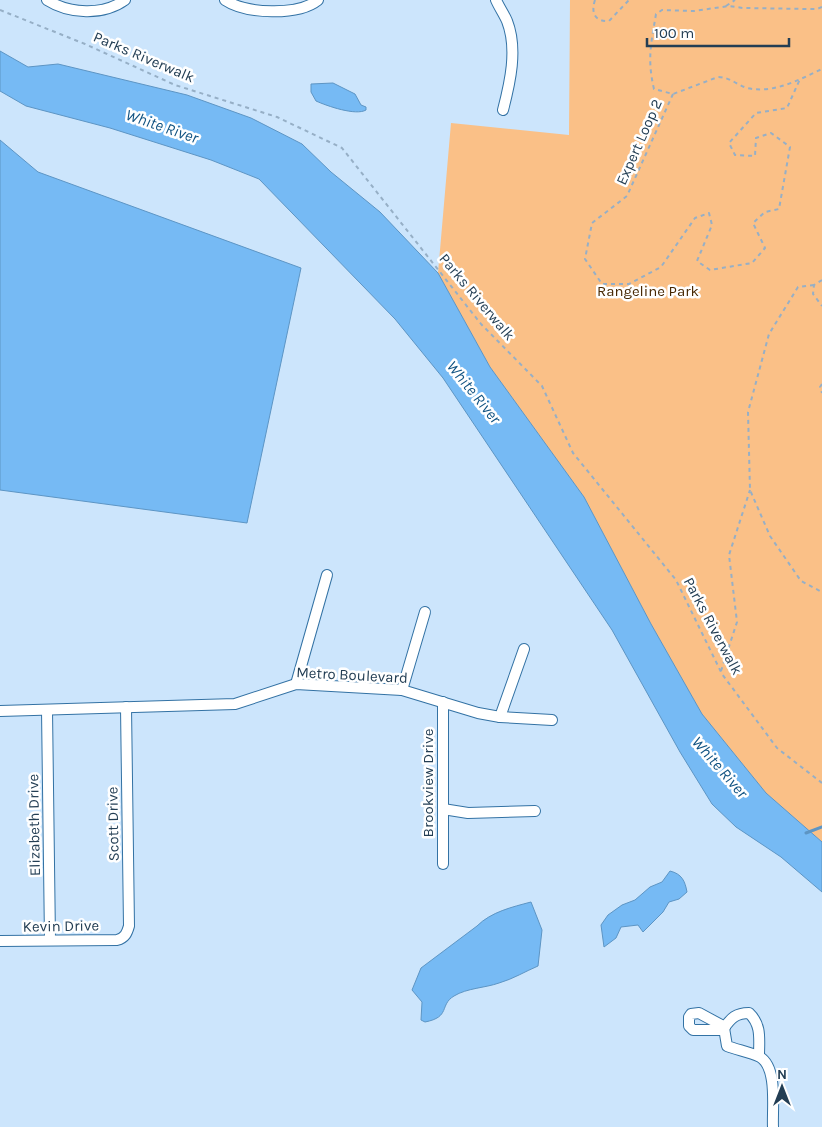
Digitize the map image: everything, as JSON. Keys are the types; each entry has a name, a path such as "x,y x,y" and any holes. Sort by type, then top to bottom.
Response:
{"street":[{"path":"47,0 69,9 89,11 117,6 125,0"},
{"path":"225,0 241,7 268,11 310,6 318,0"},
{"path":"496,0 507,22 512,51 511,77 503,110"},
{"path":"296,684 327,575"},
{"path":"402,690 425,612"},
{"path":"500,717 524,649"},
{"name":"Metro Boulevard","path":"0,712 235,704 296,684 402,690 478,713 500,717 552,720"},
{"name":"Brookview Drive","path":"443,702 443,864"},
{"name":"Scott Drive","path":"123,938 127,934 129,926 126,707"},
{"name":"Elizabeth Drive","path":"47,710 50,940"},
{"path":"443,809 468,813 535,811"},
{"name":"Kevin Drive","path":"0,941 117,940 123,938"},
{"path":"758,1056 758,1027 756,1021 749,1013 741,1013 732,1017 725,1029 727,1046 758,1056 770,1067 772,1076 773,1127"}],"path":[{"path":"594,0 592,9 595,16 599,20 604,21 609,21 629,0"},
{"path":"725,6 734,0"},
{"path":"822,7 809,9 725,6 694,11 662,10 656,14 649,58 654,89 673,94 718,77 726,77 744,87 756,90 770,89 822,70"},
{"name":"Parks Riverwalk","path":"0,10 86,44 175,86 277,117 342,148 481,324 542,386 573,453 676,580 720,670 777,748 822,783"},
{"name":"Expert Loop 2","path":"673,94 627,196 592,223 585,258 602,284 629,284 661,267 695,218 709,214 712,225 697,261 710,270 752,263 765,248 753,223 765,212 778,209 790,147 771,132 756,138 755,156 735,155 728,144 756,113 787,108 800,79"},
{"path":"720,670 737,622 728,555 750,490 748,412 769,334 798,287 814,285 822,280"},
{"path":"814,285 813,294 822,306"},
{"path":"822,384 820,387 822,393"},
{"path":"750,490 770,536 801,581 822,592"}],"green space":[{"name":"Rangeline Park","path":"570,0 822,0 822,842 766,793 702,714 651,624 584,497 490,367 438,273 451,123 569,135"}],"water":[{"name":"White River","path":"0,51 28,67 58,64 187,95 251,118 302,144 331,172 380,212 438,273 490,367 584,497 651,624 702,714 766,793 822,842 822,892 781,857 736,827 712,804 680,752 612,630 443,378 395,319 259,179 211,160 110,128 26,106 0,91"},
{"path":"333,83 355,94 361,105 366,107 366,110 361,112 349,111 316,101 311,92 311,84"},
{"path":"0,140 38,172 301,268 247,523 0,490"},
{"path":"670,871 682,879 687,892 679,899 669,902 663,912 643,932 638,925 621,927 616,938 604,947 601,925 608,915 622,905 635,900 650,887 662,882"},
{"path":"531,902 542,930 538,966 494,985 459,993 450,999 442,1014 438,1017 425,1022 421,1020 422,1002 412,990 421,968 489,917"}],"waterway":[{"path":"806,833 822,827"}]}
